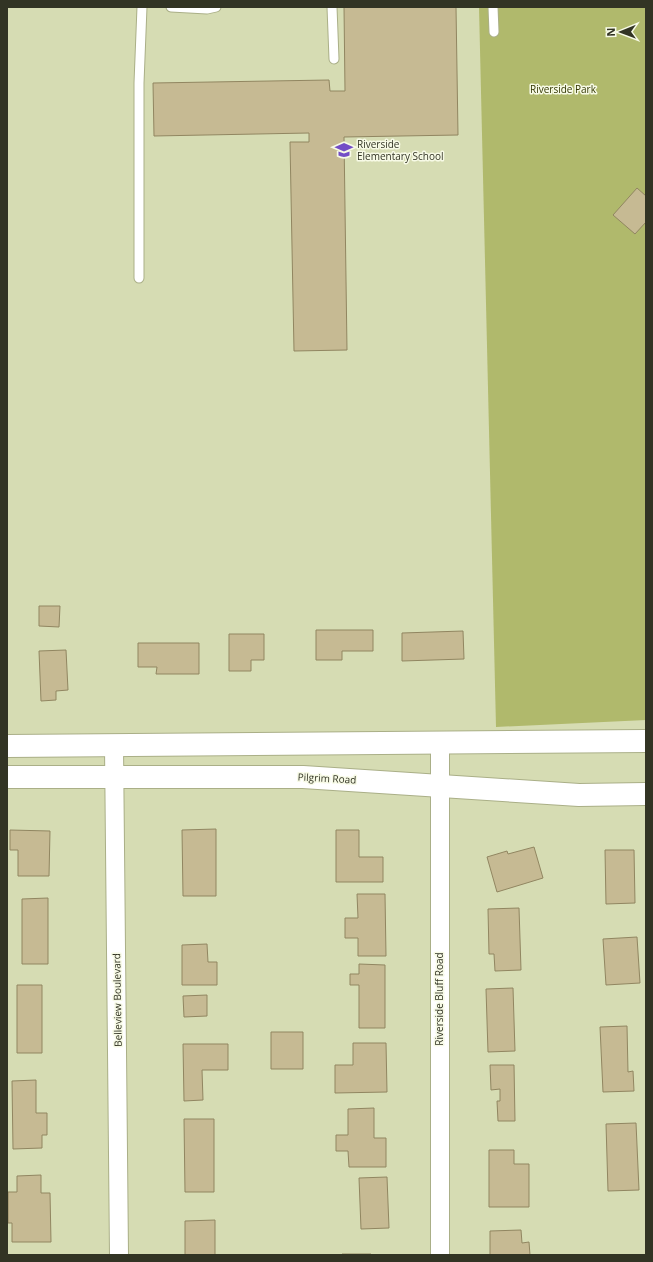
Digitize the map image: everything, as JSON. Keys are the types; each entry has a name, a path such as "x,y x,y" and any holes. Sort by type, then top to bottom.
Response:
{"street":[{"path":"7,746 646,741"},
{"name":"Riverside Bluff Road","path":"440,743 440,1255"},
{"name":"Belleview Boulevard","path":"114,746 119,1255"},
{"name":"Pilgrim Road","path":"7,777 303,777 579,795 646,794"}],"lane":[{"path":"139,278 139,83 142,7"},
{"path":"171,7 207,9 216,7"},
{"path":"332,7 334,59"},
{"path":"493,7 494,32"}],"green space":[{"name":"Riverside Park","path":"479,7 646,7 646,720 496,727"}],"building":[{"path":"344,7 456,7 458,135 344,137 347,350 294,351 290,142 309,142 309,133 154,136 153,83 329,80 330,91 345,91"},
{"path":"637,188 646,196 646,222 635,234 613,215"},
{"path":"39,606 60,606 59,627 39,626"},
{"path":"316,630 373,630 373,651 342,651 342,660 316,660"},
{"path":"463,631 464,659 402,661 402,633"},
{"path":"229,634 264,634 264,660 251,660 251,671 229,671"},
{"path":"138,643 199,643 199,674 156,674 157,667 138,667"},
{"path":"66,650 68,690 56,691 56,700 41,701 39,651"},
{"path":"216,829 216,896 183,896 182,830"},
{"path":"10,830 50,831 49,876 18,876 18,850 10,850"},
{"path":"336,830 359,830 359,857 383,857 383,882 336,882"},
{"path":"534,847 543,878 497,892 487,857 507,851 508,854"},
{"path":"605,850 634,850 635,903 606,904"},
{"path":"357,894 385,894 386,956 358,956 358,938 345,938 345,918 358,918"},
{"path":"48,898 48,964 22,964 22,899"},
{"path":"519,908 521,970 495,971 494,954 489,954 488,909"},
{"path":"637,937 640,983 606,985 603,939"},
{"path":"207,944 208,962 217,962 217,985 182,985 182,945"},
{"path":"359,964 385,965 385,1028 359,1028 359,985 350,985 350,974 359,974"},
{"path":"17,985 42,985 42,1053 17,1053"},
{"path":"513,988 515,1051 488,1052 486,989"},
{"path":"207,995 207,1016 184,1017 183,996"},
{"path":"627,1026 628,1072 633,1071 634,1091 603,1092 600,1027"},
{"path":"271,1032 303,1032 303,1069 271,1069"},
{"path":"353,1043 386,1043 387,1092 335,1093 335,1065 353,1065"},
{"path":"183,1044 228,1044 228,1070 202,1070 203,1100 184,1101"},
{"path":"490,1065 514,1065 515,1121 498,1121 497,1101 500,1101 500,1089 491,1090"},
{"path":"36,1080 36,1113 47,1113 47,1135 42,1135 42,1148 13,1149 12,1081"},
{"path":"374,1108 374,1138 386,1138 386,1167 349,1167 348,1151 336,1151 336,1135 348,1135 348,1109"},
{"path":"184,1119 214,1119 214,1192 185,1192"},
{"path":"636,1123 639,1190 608,1191 606,1124"},
{"path":"489,1150 514,1150 514,1164 529,1164 529,1207 489,1207"},
{"path":"41,1175 41,1193 50,1193 51,1242 12,1242 12,1223 8,1223 8,1192 17,1192 17,1176"},
{"path":"387,1177 389,1228 361,1229 359,1178"},
{"path":"215,1220 215,1255 185,1255 185,1221"},
{"path":"521,1230 522,1243 529,1242 530,1255 490,1255 490,1231"},
{"path":"371,1254 371,1255 342,1255"}],"place":[{"name":"Riverside Elementary School","path":"344,150"}]}
